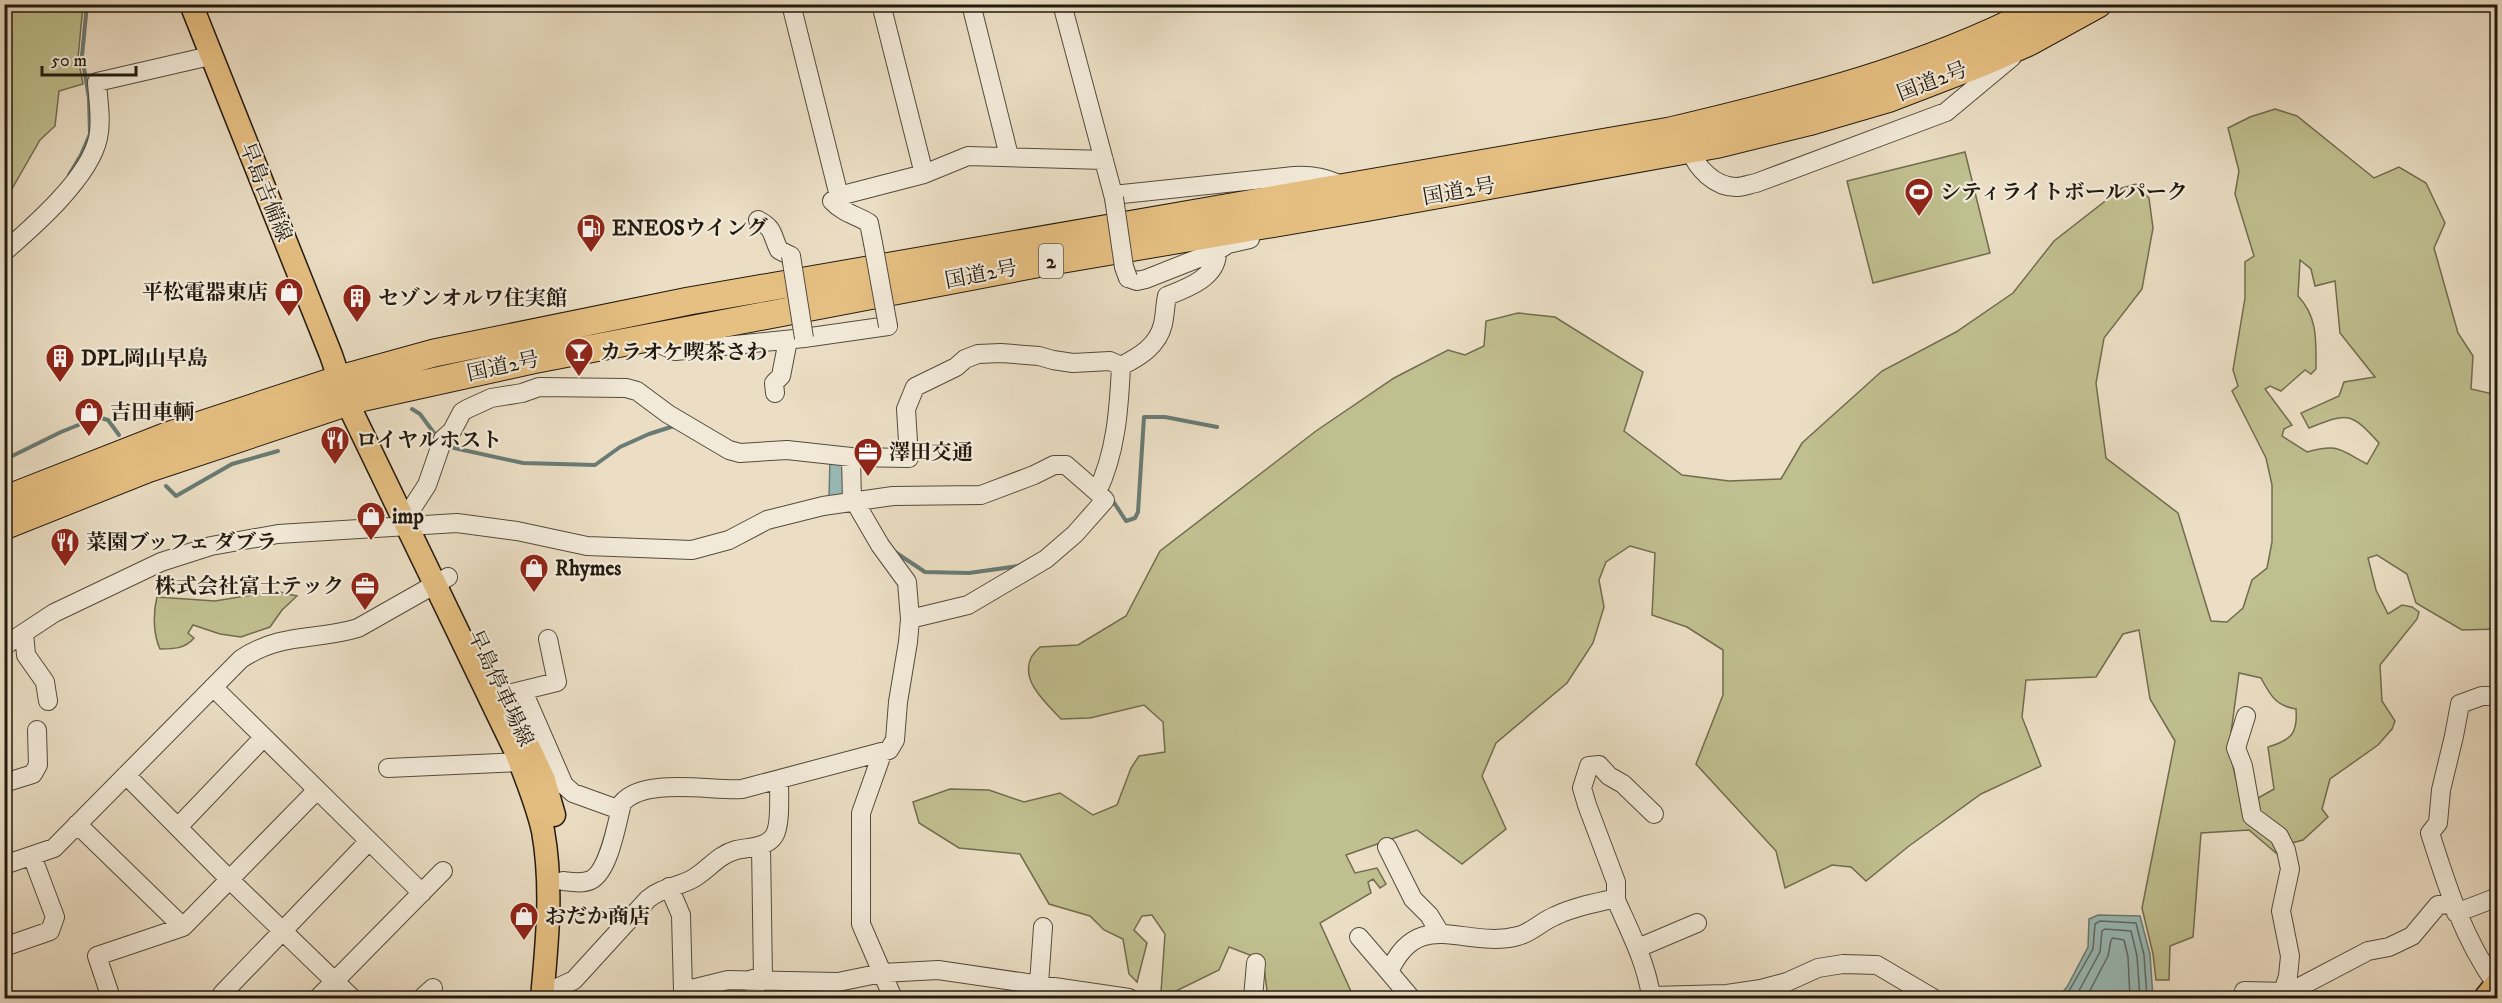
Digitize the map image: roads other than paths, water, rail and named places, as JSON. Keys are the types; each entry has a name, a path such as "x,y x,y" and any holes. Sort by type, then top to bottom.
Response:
{"highway":[{"name":"国道2号","path":"4,526 349,393 434,353 689,301 1670,131 1775,106 1883,76 1952,51 2012,25 2049,4"},
{"name":"国道2号","path":"4,500 167,436 349,393 1052,261 1690,149 1808,122 1890,98 2029,42 2098,4"}],"main road":[{"name":"早島吉備線","path":"191,4 210,56 349,393"},
{"name":"早島停車場線","path":"349,393 415,518 520,762 537,808 547,859 550,993"},
{"name":"早島停車場線","path":"441,580 514,693 544,780 562,853 563,927 550,993"}],"street":[{"path":"792,4 839,196"},
{"path":"881,4 924,174"},
{"path":"971,4 1009,156"},
{"path":"1062,4 1114,197 1124,267 1128,278 1137,281 1146,279 1217,251 1228,244 1315,226 1330,214"},
{"path":"1690,149 1694,161 1717,182 1736,187 1755,183 1946,112 2029,42"},
{"path":"4,252 63,195 94,150 99,127 97,82 210,56"},
{"path":"651,337 675,351 796,339 888,326 868,223 858,216 846,213 832,201 839,196 924,174 968,156 1104,160"},
{"path":"1114,197 1311,176 1327,179 1344,187"},
{"path":"758,220 768,225 773,231 779,250 791,256 796,339 781,376 774,383 775,393"},
{"path":"415,518 442,441 452,431 462,412 491,398 545,386 626,388 637,391 668,414 729,450 740,453 787,450 851,457 909,458 906,409 915,387 978,354 1039,356 1073,363 1110,361 1120,366 1132,361 1156,342 1163,323 1167,296 1209,275 1218,260 1217,251"},
{"path":"1097,492 1105,475 1119,415 1120,366"},
{"path":"562,881 583,883 600,873 606,861 620,810 628,796 672,787 720,791 742,789 882,754 889,750 895,740 910,619 907,582 851,502 851,457"},
{"path":"4,646 54,613 161,562 211,546 278,534 415,518 517,531 587,546 692,550 729,540 767,520 851,502 893,496 981,495 1034,476 1054,465 1066,465 1104,500 1092,517 1046,559 968,605 910,619"},
{"path":"4,865 54,848 241,659 256,649 295,637 344,632 358,628 441,580"},
{"path":"24,633 26,655 45,682 48,701"},
{"path":"548,639 557,682 514,693 564,785 583,797 620,810"},
{"path":"213,687 422,893"},
{"path":"2493,988 2455,908 2430,833 2438,823 2441,790 2460,704 2482,696 2498,696"},
{"path":"2246,716 2236,748 2252,816 2279,836 2286,850 2290,869 2281,911 2290,956 2288,976 2283,992"},
{"path":"4,783 33,774 38,765 37,730"},
{"path":"178,827 263,738"},
{"path":"882,754 861,813 861,924 893,999"},
{"path":"388,768 520,762"},
{"path":"1654,814 1599,765 1589,766 1582,788 1616,882 1616,900 1648,974 1650,997 1727,994 1761,989 1818,968 1843,964 1877,965 1933,999"},
{"path":"126,775 352,999"},
{"path":"550,993 574,980 648,898 658,890 696,877 726,853 761,846 776,834 779,781"},
{"path":"105,997 97,956 183,927 316,791"},
{"path":"77,824 183,927"},
{"path":"222,994 369,841"},
{"path":"756,999 761,846"},
{"path":"1387,847 1413,899 1429,915 1440,933"},
{"path":"4,947 50,931 55,917 32,856"},
{"path":"318,999 443,871"},
{"path":"669,887 681,915 682,991 728,980 838,982 882,974 954,970 1047,990 1129,999"},
{"path":"2244,999 2244,991 2290,992 2368,951 2389,947 2412,936 2438,905 2455,908 2498,897"},
{"path":"1389,972 1395,958 1407,944 1424,934 1440,933 1479,940 1502,939 1522,935 1554,916 1581,906 1616,900"},
{"path":"1638,948 1697,923"},
{"path":"1044,927 1047,990"},
{"path":"1359,937 1411,999"},
{"path":"1253,999 1256,963"}],"water":[{"path":"830,458 847,466 847,493 829,499"},
{"path":"2098,915 2140,916 2150,954 2153,998 2057,998 2067,987 2088,947 2089,919"}],"waterway":[{"path":"69,175 90,134 89,98 82,56 87,4"},
{"path":"412,409 420,414 437,437"},
{"path":"4,460 98,417 108,420 119,435"},
{"path":"1112,502 1126,521 1135,518 1138,512 1144,417 1165,417 1217,427"},
{"path":"446,443 454,448 523,463 595,465 620,447 674,426"},
{"path":"166,486 176,496 232,464 278,451"},
{"path":"895,552 925,572 969,573 1019,566"}],"place":[{"name":"シティライトボールパーク","path":"1919,218"},
{"name":"ENEOSウイング","path":"591,254"},
{"name":"平松電器東店","path":"289,318"},
{"name":"セゾンオルワ住実館","path":"357,324"},
{"name":"カラオケ喫茶さわ","path":"579,378"},
{"name":"DPL岡山早島","path":"60,384"},
{"name":"吉田車輌","path":"89,438"},
{"name":"ロイヤルホスト","path":"335,466"},
{"name":"澤田交通","path":"868,478"},
{"name":"imp","path":"371,542"},
{"name":"菜園ブッフェ ダブラ","path":"65,568"},
{"name":"Rhymes","path":"534,594"},
{"name":"株式会社富士テック","path":"365,612"},
{"name":"おだか商店","path":"524,942"}]}
